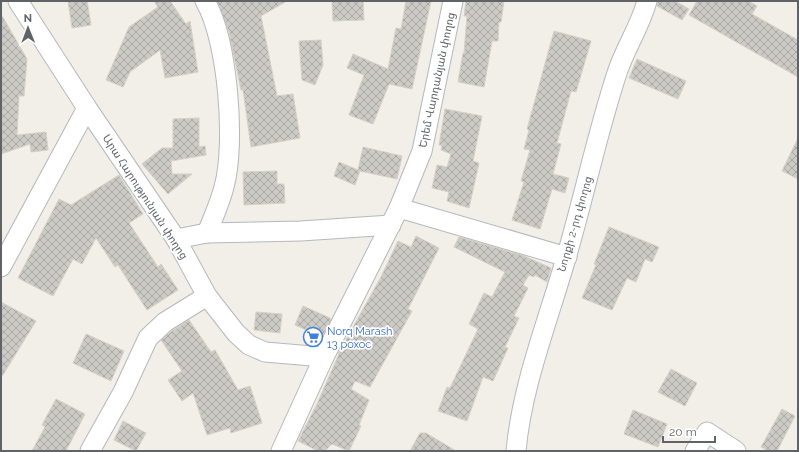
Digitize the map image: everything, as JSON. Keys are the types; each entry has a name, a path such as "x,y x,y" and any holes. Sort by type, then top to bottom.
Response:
{"street":[{"name":"Արա Հարությունյան փողոց","path":"18,1 87,108 176,239 207,296 236,333 249,345 265,352 324,357"},
{"path":"205,1 214,21 219,38 229,119 229,154 224,187 207,233"},
{"name":"Երեմ Վարդանյան փողոց","path":"283,451 324,357 399,208 426,139 453,1"},
{"name":"Նորքի 2-րդ փողոց","path":"516,451 518,428 527,387 567,257 617,72 642,19 647,1"},
{"path":"1,267 87,108"},
{"path":"399,208 567,257"},
{"path":"176,239 207,233 301,231 391,225"},
{"path":"90,451 123,392 148,338 164,322 207,296"},
{"path":"695,451 707,432 736,451"}],"building":[{"path":"68,1 87,1 91,25 72,28"},
{"path":"154,1 170,1 186,24 190,21 198,72 165,78 160,50 130,72 123,87 106,80 129,27 158,7"},
{"path":"217,1 287,1 261,16 277,96 293,94 300,138 251,147 243,90 241,90 229,32"},
{"path":"332,1 363,1 364,20 333,21"},
{"path":"406,1 431,1 412,89 389,84 373,124 349,115 364,75 347,68 353,54 388,69 396,28 401,29"},
{"path":"466,1 504,1 501,22 499,22 498,41 492,41 484,87 458,82 464,53 467,16 464,16"},
{"path":"658,1 675,1 689,9 682,20 657,6"},
{"path":"697,1 748,1 757,6 752,14 798,40 798,77 689,15"},
{"path":"1,14 27,59 24,96 19,96 17,135 46,132 48,150 31,152 30,144 1,154"},
{"path":"554,31 591,41 576,92 571,91 557,143 561,144 553,174 569,178 565,193 552,189 540,229 512,220 524,182 521,181 530,150 524,149 529,130 527,129"},
{"path":"321,40 323,65 315,85 302,80 299,41"},
{"path":"637,59 686,81 678,99 629,78"},
{"path":"445,109 482,116 473,161 479,163 469,208 447,201 449,192 432,188 437,165 447,167 451,154 441,150 442,145 439,145"},
{"path":"199,118 199,147 205,146 206,155 171,161 172,174 192,174 168,194 142,164 162,148 173,148 173,119"},
{"path":"798,138 798,179 782,171"},
{"path":"363,147 402,156 397,179 360,171 355,185 334,176 339,162 358,170"},
{"path":"277,171 277,184 284,184 285,203 244,205 243,172"},
{"path":"119,175 143,214 129,223 158,267 161,264 178,290 147,310 118,265 115,267 96,238 82,264 73,259 53,296 18,278 59,199 71,205"},
{"path":"609,227 659,247 652,262 645,259 636,282 627,278 612,310 582,298 596,265 594,264"},
{"path":"416,236 439,248 408,309 412,311 370,387 355,381 351,389 369,400 359,425 361,426 349,451 332,444 325,451 318,451 298,441 317,404 338,354 381,277 398,241 411,247"},
{"path":"459,237 524,256 551,268 547,282 535,275 534,277 529,275 523,285 528,288 514,316 519,318 505,347 508,348 493,381 483,377 467,421 438,411 447,387 450,388 478,329 469,324 484,293 492,297 505,272 454,247"},
{"path":"1,302 36,321 1,378"},
{"path":"303,306 330,318 331,320 322,337 295,325"},
{"path":"256,312 282,314 280,333 254,330"},
{"path":"189,320 211,352 215,350 238,390 250,386 262,423 231,433 230,428 207,435 193,393 182,401 168,380 182,371 161,340"},
{"path":"86,334 124,351 111,381 73,363"},
{"path":"671,369 697,383 685,406 658,392"},
{"path":"56,399 85,414 66,451 32,451 45,427 42,425"},
{"path":"782,409 795,416 777,451 768,451 761,447"},
{"path":"633,410 667,424 658,447 624,434"},
{"path":"123,421 146,433 136,451 114,440"},
{"path":"420,433 426,433 456,451 410,451"}],"place":[{"name":"Norq Marash 13 poxoc","path":"313,337"}]}
